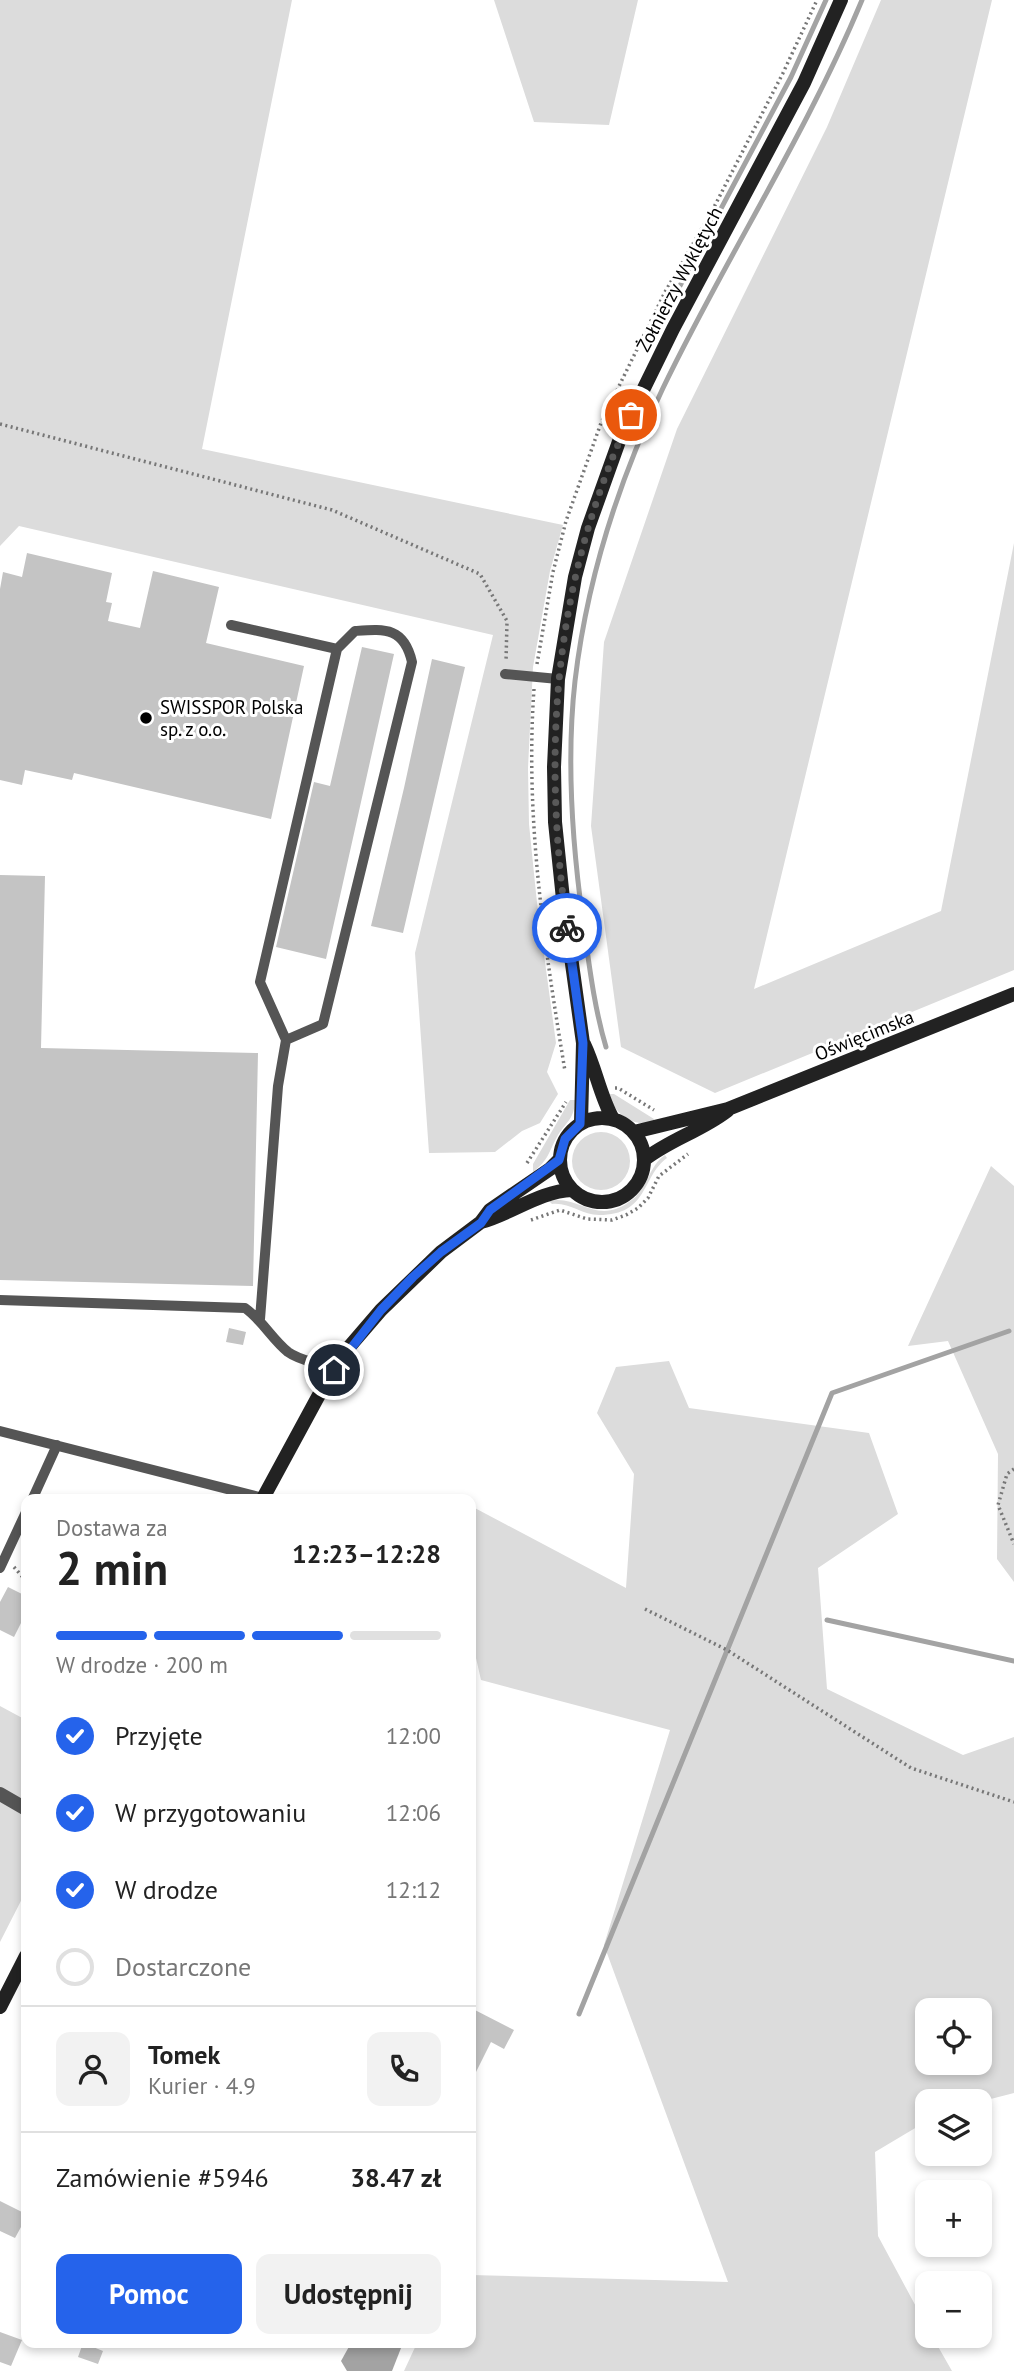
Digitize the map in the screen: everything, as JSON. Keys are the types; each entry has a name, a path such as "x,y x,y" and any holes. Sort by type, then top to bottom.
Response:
{"main road":[{"name":"Żołnierzy Wyklętych","path":"580,1124 583,1043 563,899 555,822 554,767 558,679 575,577 592,515 622,433 673,329 804,83 841,0"},
{"name":"Oświęcimska","path":"634,1132 708,1112 728,1110 1014,994"},
{"name":"Żołnierzy Wyklętych","path":"583,1043 596,1069 601,1092 613,1119"},
{"name":"Oświęcimska","path":"644,1160 663,1147 711,1124 728,1110"},
{"path":"602,1118 613,1119 634,1132 642,1145 642,1174 635,1187 618,1199 597,1202 583,1199 565,1182 559,1160 565,1139 580,1124 602,1118"},
{"path":"481,1223 490,1210 559,1160"},
{"path":"265,1494 334,1370 381,1310 413,1277 441,1252 481,1223 559,1191 572,1190"},
{"path":"0,2007 21,1966"}],"street":[{"path":"0,1794 21,1806"}],"lane":[{"path":"231,625 337,649"},
{"path":"260,1319 278,1086 286,1040 260,982 337,649 355,631 397,633 408,646 412,662 323,1024 286,1040"},
{"path":"505,674 558,679"},
{"path":"0,1300 245,1308 260,1319 290,1354 334,1370"},
{"path":"0,1431 243,1494"},
{"path":"35,1494 57,1445"},
{"path":"0,1568 21,1523"}],"path":[{"path":"565,1071 543,924 532,824 530,767 535,677 552,572 574,496 601,424 665,292 712,211 817,0"},
{"path":"0,424 331,510 480,574 507,621 505,674"},
{"path":"523,1221 535,1220 560,1210 587,1219 612,1220 626,1215 648,1198 659,1176 689,1153"},
{"path":"1014,1469 1007,1474 998,1505 1014,1544"},
{"path":"645,1609 727,1650 911,1768 1014,1802"}],"shaded area":[{"path":"0,0 292,0 202,449 563,525 550,571 533,667 528,768 529,824 537,903 556,1043 547,1072 558,1094 540,1123 522,1131 495,1152 429,1153 415,953 493,635 19,526 0,546"},
{"path":"494,0 638,0 609,125 534,122"},
{"path":"881,0 992,0 754,989 941,911 1014,543 1014,970 715,1093 621,1047 591,826 604,642 677,429 827,127"},
{"path":"608,1094 614,1094 654,1119 655,1123 639,1123 626,1118 615,1108"},
{"path":"570,1100 575,1100 572,1115 546,1159 533,1172 533,1164"},
{"path":"595,1132 607,1132 622,1140 630,1155 630,1167 622,1182 607,1190 595,1190 580,1182 572,1167 572,1155 580,1140"},
{"path":"665,1155 667,1158 652,1175 642,1194 627,1209 599,1215 549,1201 570,1202 599,1211 620,1207 638,1194 655,1165"},
{"path":"991,1166 1014,1186 1014,1582 997,1559 998,1454 948,1341 908,1346"},
{"path":"669,1361 689,1408 869,1433 898,1514 818,1568 827,1689 963,1755 1014,1737 1014,2093 992,2099 992,2089 915,2089 915,2128 875,2152 878,2236 915,2305 915,2348 939,2348 952,2371 404,2371 415,2348 476,2348 476,2275 728,2282 604,1945 670,1730 481,1680 476,1658 476,1509 626,1588 634,1474 597,1413 616,1367"},
{"path":"0,1706 21,1717 21,1901 0,1942"},
{"path":"348,2348 401,2348 392,2371 347,2371 341,2361"}],"building":[{"name":"SWISSPOR Polska sp. z o.o.","path":"27,553 112,573 106,602 112,603 108,621 140,628 153,571 219,587 206,643 304,666 271,819 74,773 72,780 25,770 22,785 0,780 0,589 3,572 22,577"},
{"path":"362,647 394,654 326,959 276,947 314,782 330,786"},
{"path":"432,659 465,667 403,933 371,926"},
{"path":"0,875 45,876 41,1048 258,1053 253,1286 0,1280"},
{"path":"229,1328 246,1332 243,1345 226,1342"},
{"path":"8,1587 21,1594 21,1623 14,1637 0,1630 0,1602"},
{"path":"476,2011 514,2030 504,2049 491,2042 476,2072"},
{"path":"0,2201 21,2212 21,2227 15,2238 0,2231"},
{"path":"0,2332 21,2340 11,2366 0,2362"},
{"path":"81,2348 103,2351 98,2364 78,2357"}],"waterway":[{"path":"674,297 791,77 826,0"},
{"path":"606,1047 592,985 579,891 571,771 575,681 580,643 597,568 632,458 663,388 791,148 862,0"},
{"path":"579,2014 832,1393 1009,1331"},
{"path":"827,1620 1014,1661"}],"way so far":[{"path":"567,928 555,822 555,715 558,679 565,627 588,528 604,478 631,415"}],"place":[{"name":"SWISSPOR Polska sp. z o.o.","path":"146,718"}],"route":[{"path":"334,1370 350,1346 413,1277 441,1252 481,1223 490,1210 559,1160 565,1139 580,1124 583,1043 567,928"}]}
